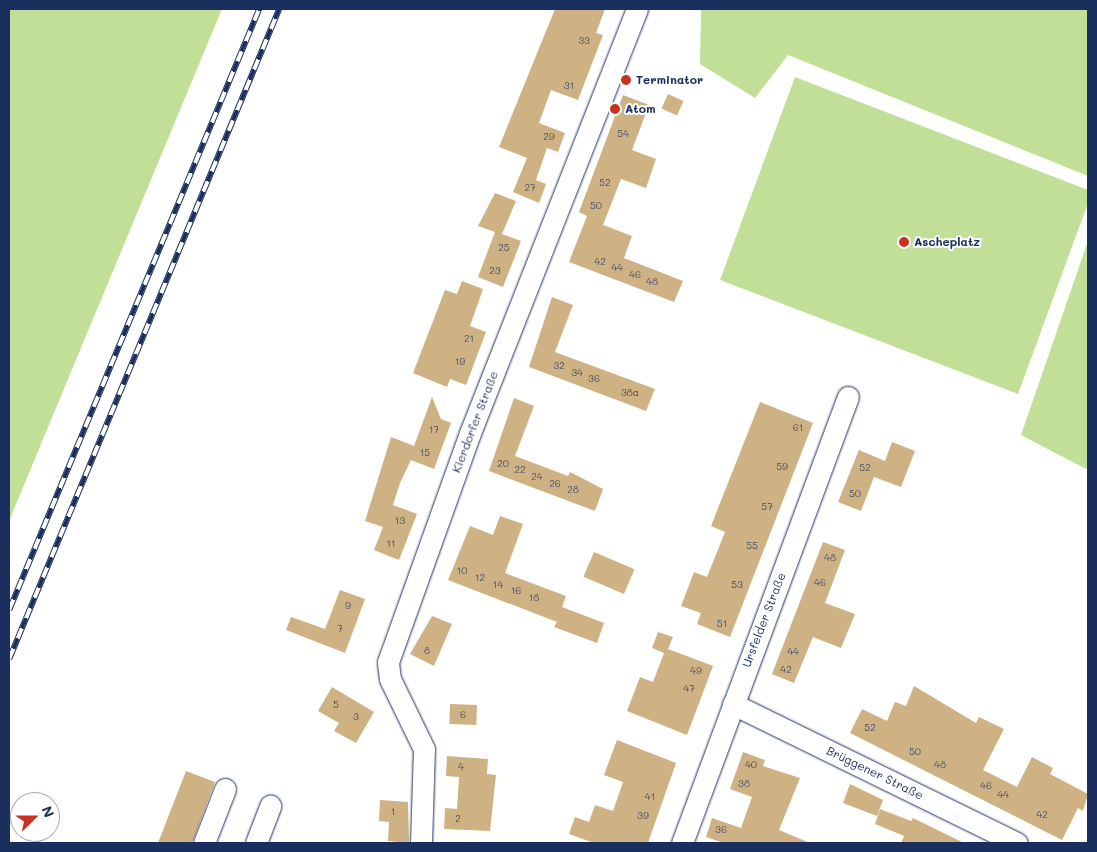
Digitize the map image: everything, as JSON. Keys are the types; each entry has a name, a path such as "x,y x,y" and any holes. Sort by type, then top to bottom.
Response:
{"street":[{"name":"Kierdorfer Straße","path":"421,843 424,749 390,678 388,662 470,433 637,9"},
{"name":"Ursfelder Straße","path":"682,843 848,397"},
{"name":"Brüggener Straße","path":"733,704 1016,843"},
{"path":"204,843 225,789"},
{"path":"256,843 270,806"}],"green space":[{"path":"9,9 222,9 9,521"},
{"path":"701,9 1088,9 1088,176 788,55 755,98 700,64"},
{"name":"Ascheplatz","path":"795,77 1088,190 1088,203 1018,394 720,280"},
{"path":"1088,241 1088,466 1086,469 1021,435"}],"building":[{"path":"555,9 605,9 596,33 603,35 578,100 551,90 539,123 565,133 558,152 547,148 536,180 546,184 539,203 513,192 527,158 499,147"},
{"path":"668,94 684,101 677,116 661,109"},
{"path":"623,95 649,105 632,150 656,159 646,188 621,179 603,225 632,236 624,258 683,281 674,302 569,262 587,216 579,212"},
{"path":"495,193 516,201 502,234 521,241 503,287 478,277 495,232 478,226"},
{"path":"462,281 483,289 470,326 486,332 466,385 450,379 447,387 413,373 445,290 457,294"},
{"path":"552,297 573,305 555,352 655,389 646,411 529,367"},
{"path":"432,397 441,419 451,423 434,469 411,460 400,483 393,505 417,514 399,560 374,550 383,527 365,521 391,437 414,446"},
{"path":"514,398 534,406 515,456 568,476 570,472 603,489 595,511 489,471"},
{"path":"760,402 813,423 730,637 697,624 701,613 681,606 694,572 707,577 725,532 711,526"},
{"path":"892,442 915,451 901,487 874,477 861,511 838,502 859,450 885,461"},
{"path":"500,516 523,524 505,573 566,596 562,607 604,623 597,643 554,627 557,622 448,580 470,526 493,535"},
{"path":"823,542 845,550 825,603 855,614 841,648 813,637 794,683 772,674"},
{"path":"594,552 635,569 624,594 583,577"},
{"path":"340,590 365,599 345,653 286,630 291,617 325,629"},
{"path":"432,616 452,624 434,666 410,654"},
{"path":"658,632 673,637 668,649 713,666 687,735 627,711 640,677 653,682 664,653 652,648"},
{"path":"914,686 976,723 979,717 1004,729 983,770 1017,787 1032,757 1053,768 1050,774 1088,794 1083,811 1078,808 1062,840 850,733 862,709 887,721 895,702 906,706"},
{"path":"332,687 374,712 356,743 334,731 339,723 318,711"},
{"path":"450,704 477,705 476,725 449,724"},
{"path":"617,740 676,763 648,843 594,843 569,834 575,817 589,822 595,805 613,811 623,782 604,775"},
{"path":"743,752 765,760 763,766 800,778 779,830 810,843 724,843 706,837 712,818 741,828 752,797 730,789"},
{"path":"447,756 488,759 487,774 496,775 490,831 444,829 445,808 457,809 459,777 446,776"},
{"path":"186,771 215,782 192,843 158,843"},
{"path":"850,784 883,800 877,816 843,803"},
{"path":"380,800 408,802 409,843 388,841 389,822 379,821"},
{"path":"880,809 911,821 913,818 964,843 901,843 904,836 875,824"}],"railway":[{"path":"9,610 259,9"},
{"path":"9,659 279,9"}],"place":[{"name":"Terminator","path":"626,80"},
{"name":"Atom","path":"615,109"},
{"name":"Ascheplatz","path":"904,242"}]}
